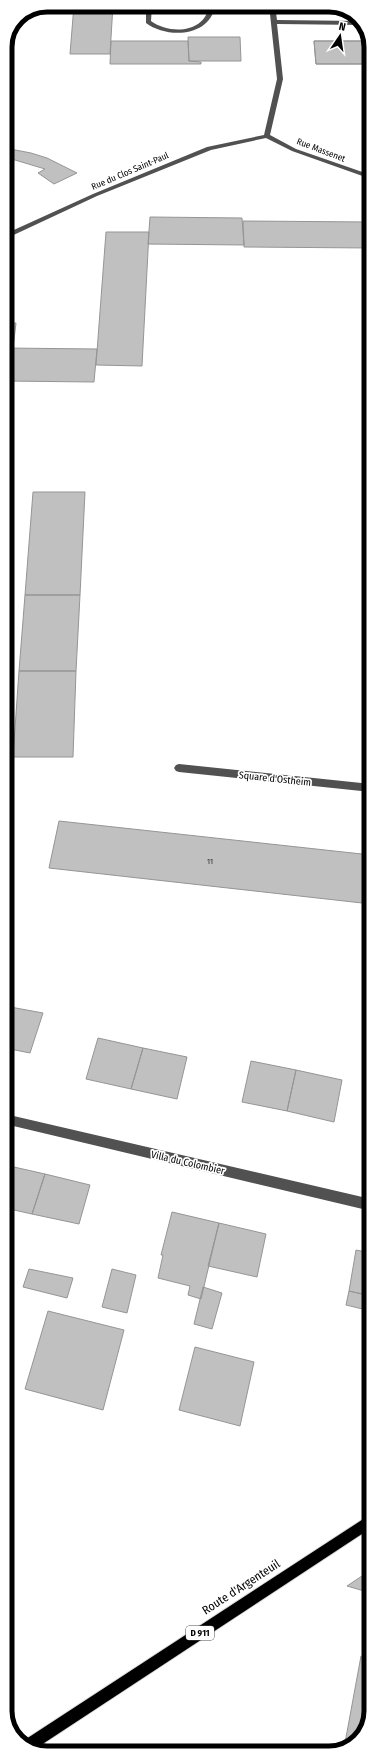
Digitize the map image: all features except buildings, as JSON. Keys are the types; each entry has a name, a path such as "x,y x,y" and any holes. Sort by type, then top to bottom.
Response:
{"main road":[{"name":"Route d'Argenteuil","path":"33,1743 364,1525"}],"street":[{"path":"149,12 148,22 159,29 174,31 193,29 200,26 208,19 212,12"},
{"path":"267,136 280,79 272,12"},
{"path":"273,22 354,23"},
{"name":"Rue Massenet","path":"267,136 294,150 364,175"},
{"name":"Rue du Clos Saint-Paul","path":"12,234 101,192 209,148 267,136"},
{"name":"Square d'Ostheim","path":"179,768 364,787"},
{"name":"Villa du Colombier","path":"12,1121 364,1203"}]}
